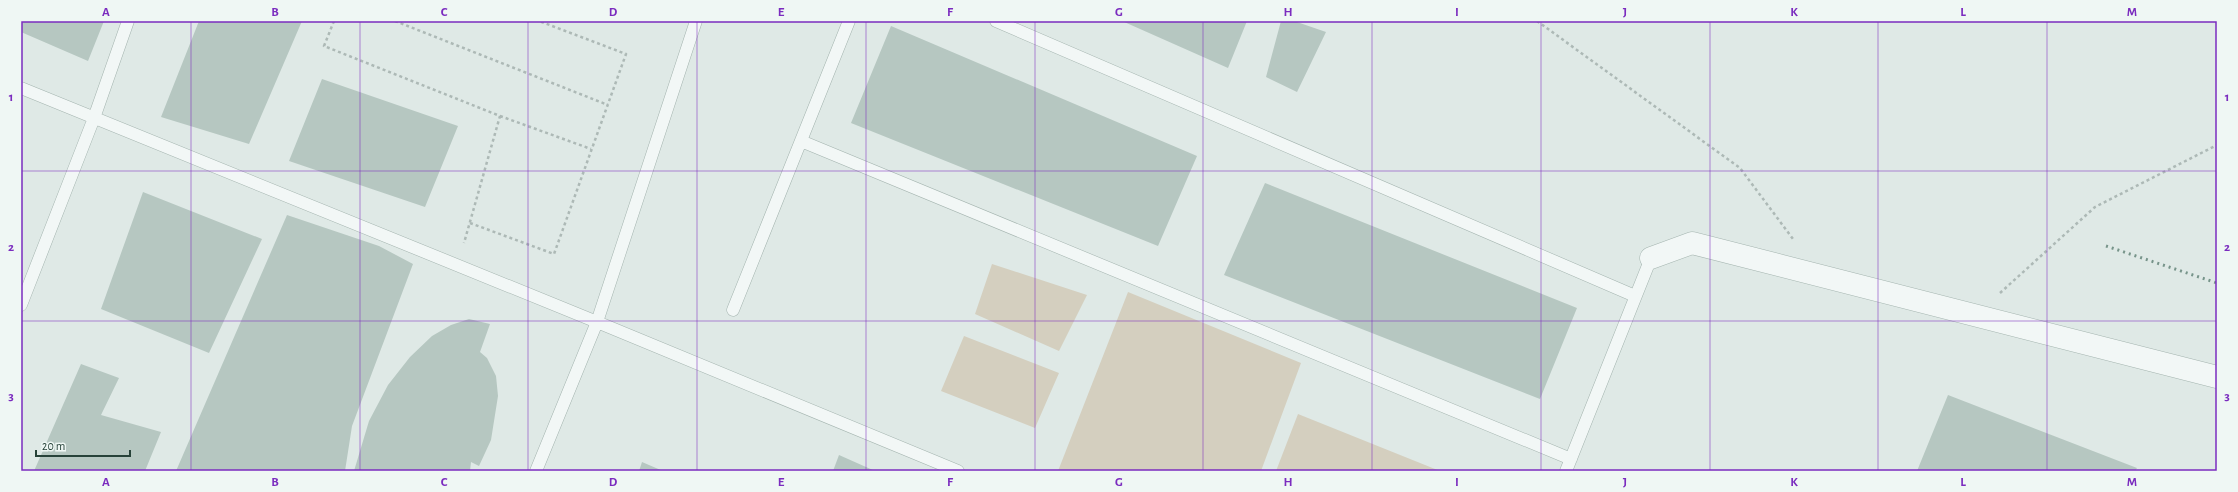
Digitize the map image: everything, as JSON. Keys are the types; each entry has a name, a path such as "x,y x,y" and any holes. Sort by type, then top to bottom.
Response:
{"street":[{"path":"1651,258 1692,242 2217,377"}],"lane":[{"path":"21,305 94,118 128,21"},
{"path":"536,471 597,322 696,21"},
{"path":"733,310 850,21"},
{"path":"996,21 1635,296"},
{"path":"21,88 597,322 958,471"},
{"path":"801,141 1571,459"},
{"path":"1566,471 1651,258"}],"path":[{"path":"334,21 324,46 500,116 592,149"},
{"path":"395,21 608,105"},
{"path":"500,116 470,224 554,254 626,54 539,21"},
{"path":"1537,21 1740,168 1819,275"},
{"path":"1976,315 2094,207 2217,145"}],"shaded area":[{"path":"992,264 1087,295 1059,351 975,314"},
{"path":"1128,292 1301,363 1261,471 1058,471"},
{"path":"964,336 1059,373 1035,428 941,391"},
{"path":"1298,414 1440,471 1276,471"}],"building":[{"path":"21,21 104,21 88,61 21,32"},
{"path":"199,21 302,21 249,144 161,117"},
{"path":"1122,21 1247,21 1228,68"},
{"path":"1281,21 1294,21 1326,32 1297,92 1266,77"},
{"path":"891,26 1197,156 1158,246 851,123"},
{"path":"322,79 458,126 425,207 289,161"},
{"path":"1265,183 1577,308 1540,399 1224,275"},
{"path":"143,192 262,239 209,353 101,309"},
{"path":"287,215 379,246 413,264 352,426 345,471 176,471"},
{"path":"469,319 490,324 480,352 487,358 496,376 498,396 491,440 479,466 471,462 470,471 354,471 369,421 388,385 410,357 432,336 451,325"},
{"path":"81,364 119,378 101,415 161,432 145,471 34,471"},
{"path":"1948,395 2137,468 2135,471 1917,471"},
{"path":"839,455 875,471 833,471"},
{"path":"642,462 663,471 639,471"}],"railway":[{"path":"2106,246 2217,283"}]}
